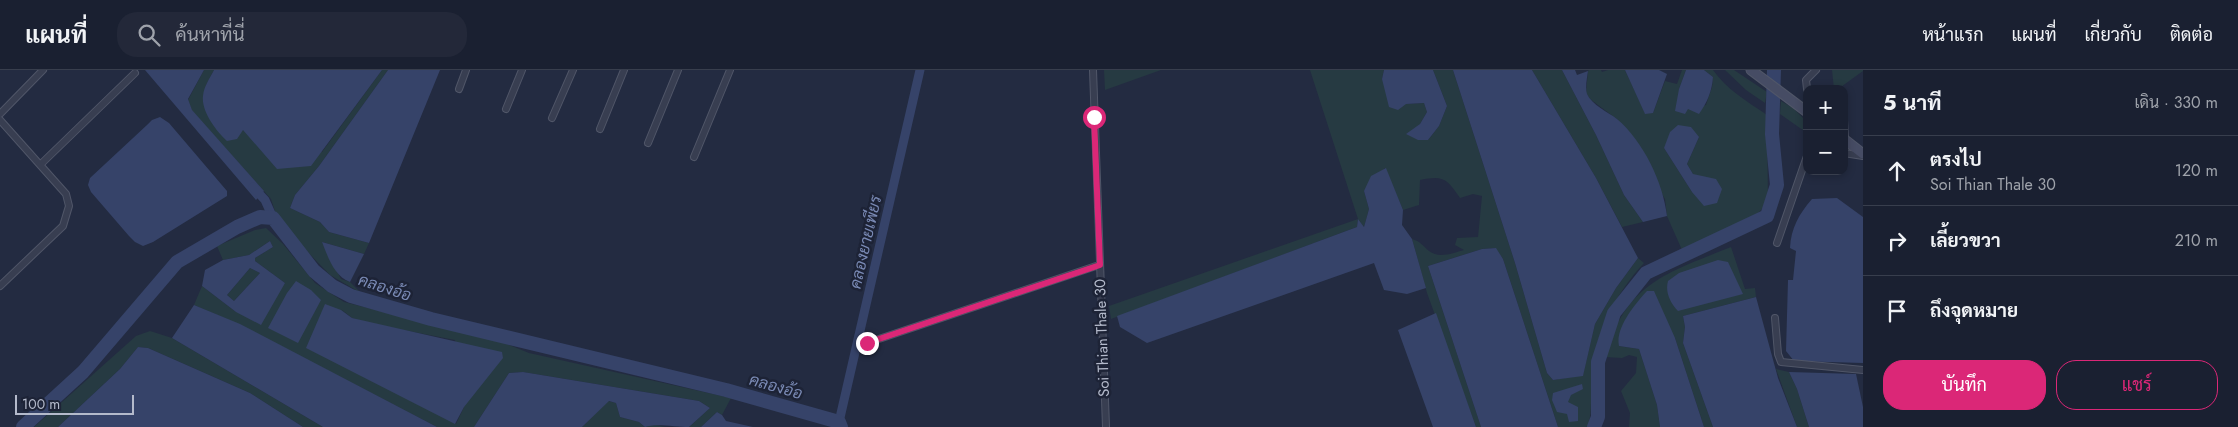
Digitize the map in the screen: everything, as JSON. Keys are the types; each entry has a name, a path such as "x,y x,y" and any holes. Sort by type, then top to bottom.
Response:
{"main road":[{"path":"1753,71 1803,109"},
{"path":"1848,142 1863,155"}],"street":[{"path":"0,114 43,70"},
{"path":"459,89 466,70"},
{"path":"506,109 522,70"},
{"path":"552,118 573,70"},
{"path":"600,129 624,70"},
{"path":"648,143 678,70"},
{"path":"694,156 730,70"},
{"name":"Soi Thian Thale 30","path":"1093,70 1106,427"},
{"path":"1807,85 1806,80 1816,70"},
{"path":"41,164 135,73"},
{"path":"0,120 41,164 68,199 66,219 56,233 0,286"},
{"path":"1848,153 1863,155"},
{"path":"1777,243 1803,168"},
{"path":"867,343 1100,265"},
{"path":"1775,318 1778,354 1781,362 1863,370"}],"shaded area":[{"path":"204,70 214,70 206,85 243,130 322,152 382,70 388,70 319,166 295,195 290,208 320,222 329,232 369,243 364,254 322,242 341,279 350,282 361,293 330,275 295,239 276,214 271,199 192,111 188,100"},
{"path":"1104,70 1161,70 1105,90"},
{"path":"1310,70 1384,70 1382,79 1406,104 1424,103 1427,112 1420,124 1418,140 1428,140 1439,126 1447,106 1433,70 1453,70 1515,263 1547,373 1553,380 1583,375 1595,324 1616,288 1638,258 1644,263 1616,300 1603,328 1594,358 1588,427 1558,427 1503,259 1495,248 1482,249 1428,266 1481,427 1476,427 1427,293 1412,239 1437,255 1446,255 1464,250 1455,245 1457,238 1478,237 1482,196 1473,194 1460,198 1452,186 1440,178 1420,180 1419,205 1403,210 1385,168 1364,191 1369,209 1364,227 1358,219"},
{"path":"1532,70 1562,70 1596,135 1624,195 1643,222 1622,227 1596,178"},
{"path":"1625,70 1645,113 1653,113 1665,81 1677,84 1682,70 1686,70 1679,89 1688,109 1706,105 1713,77 1704,70 1713,70 1731,89 1767,115 1768,203 1756,215 1682,250 1667,216 1665,199 1618,120 1590,99 1586,93 1588,71","holes":["1699,137 1687,164 1693,174 1692,192 1664,148"]},
{"path":"1725,70 1734,70 1767,92 1765,103 1746,90"},
{"path":"1832,70 1863,70 1844,85 1834,85"},
{"path":"1781,101 1793,108 1803,118 1803,130 1780,114"},
{"path":"1358,219 1357,227 1111,319 1109,306"},
{"path":"266,228 283,244 315,283 344,302 497,340 529,353 731,398 722,415 717,412 701,427 689,427 710,408 699,401 523,372 509,373 474,427 437,427 240,325 194,305 202,286 236,312 285,283 255,261 255,258 273,247 270,241 249,255 223,260 217,246 255,230","holes":["341,309 352,318 372,324 455,340 464,407 456,424"]},
{"path":"1731,247 1745,289 1755,288 1756,297 1683,316 1685,327 1683,343 1713,427 1704,427 1675,338 1619,346 1639,349 1657,405 1660,427 1629,427 1630,413 1621,391 1636,373 1637,357 1629,355 1622,358 1605,357 1624,312 1651,284 1687,265"},
{"path":"250,268 260,273 234,301 227,295"},
{"path":"150,331 172,338 323,427 303,427 250,393 148,348 138,347 120,369 58,427 34,427 136,336"},
{"path":"1776,369 1789,372 1797,389 1809,427 1797,427"},
{"path":"608,401 616,403 620,417 639,422 645,427 582,427"},
{"path":"652,424 665,427 645,427"}],"water":[{"path":"145,70 204,70 188,99 192,110 264,191 256,200"},
{"path":"214,70 382,70 311,166 277,169 243,130 237,139 227,141 210,120 204,108 203,96 206,85"},
{"path":"388,70 440,70 369,243 329,232 320,222 290,208 295,195 319,166"},
{"path":"1384,70 1433,70 1447,106 1439,126 1428,140 1418,140 1406,134 1420,124 1427,112 1424,103 1406,104 1398,110 1389,107 1382,79"},
{"path":"1453,70 1532,70 1596,178 1638,258 1616,288 1595,324 1583,376 1553,380 1547,373 1515,263"},
{"path":"1562,70 1575,70 1577,75 1588,71 1586,86 1589,98 1617,119 1643,150 1656,176 1665,203 1667,216 1643,222 1624,195 1596,135"},
{"path":"1625,70 1659,70 1667,74 1653,113 1645,114"},
{"path":"1686,70 1704,70 1713,77 1709,97 1699,114 1688,109 1685,114 1675,111 1679,89"},
{"path":"160,117 169,123 227,191 227,196 153,242 143,246 129,236 91,192 88,185 90,178 152,120"},
{"path":"1678,125 1691,127 1699,137 1687,164 1693,174 1716,179 1722,189 1717,203 1704,206 1692,192 1664,148 1670,132"},
{"path":"1386,168 1403,210 1402,225 1412,239 1426,288 1407,294 1384,290 1374,263 1147,343 1120,327 1117,316 1357,227 1358,219 1364,227 1369,209 1364,191 1371,176"},
{"path":"1837,198 1863,217 1863,363 1794,361 1786,351 1788,280 1793,280 1796,251 1790,248 1792,234 1803,210 1812,199"},
{"path":"270,241 273,247 255,258 255,261 285,283 261,325 236,312 202,286 205,270 223,260 249,255","holes":["250,268 260,273 234,301 227,295"]},
{"path":"322,242 364,254 350,282 336,271 329,260"},
{"path":"1496,248 1503,259 1558,427 1481,427 1428,266 1482,249"},
{"path":"1718,260 1728,262 1743,294 1678,311 1669,297 1668,281 1679,273"},
{"path":"296,281 311,290 321,300 298,343 268,328 287,293"},
{"path":"1647,291 1654,291 1675,338 1704,427 1660,427 1657,405 1639,349 1619,346 1620,332 1623,324 1632,309"},
{"path":"1756,297 1778,378 1797,427 1713,427 1683,343 1685,327 1683,316"},
{"path":"325,304 341,310 352,318 502,352 503,358 464,407 455,424 306,348"},
{"path":"194,305 240,324 437,427 323,427 172,338"},
{"path":"1436,313 1476,427 1433,427 1398,330"},
{"path":"138,347 148,348 250,393 303,427 58,427 120,369"},
{"path":"523,372 699,401 710,408 689,427 660,425 645,427 639,422 620,417 616,403 609,401 582,427 474,427 509,373"},
{"path":"1789,372 1856,374 1863,407 1863,427 1809,427 1797,389"},
{"path":"1582,384 1583,389 1571,395 1568,402 1578,407 1578,421 1569,422 1567,414 1557,412 1552,400 1553,393"},
{"path":"717,412 726,421 753,427 701,427"}],"waterway":[{"name":"คลองยายเพียร","path":"839,422 920,70"},
{"path":"1594,427 1598,417 1598,362 1614,313 1646,273 1767,216 1777,185 1772,134 1774,70"},
{"path":"253,187 265,200 273,218"},
{"name":"คลองอ้อ","path":"23,427 83,372 177,262 237,227 260,217 273,218 314,271 332,286 351,296 431,319 726,390 839,422 841,427"}],"route":[{"path":"867,343 1100,265 1094,117"}]}
